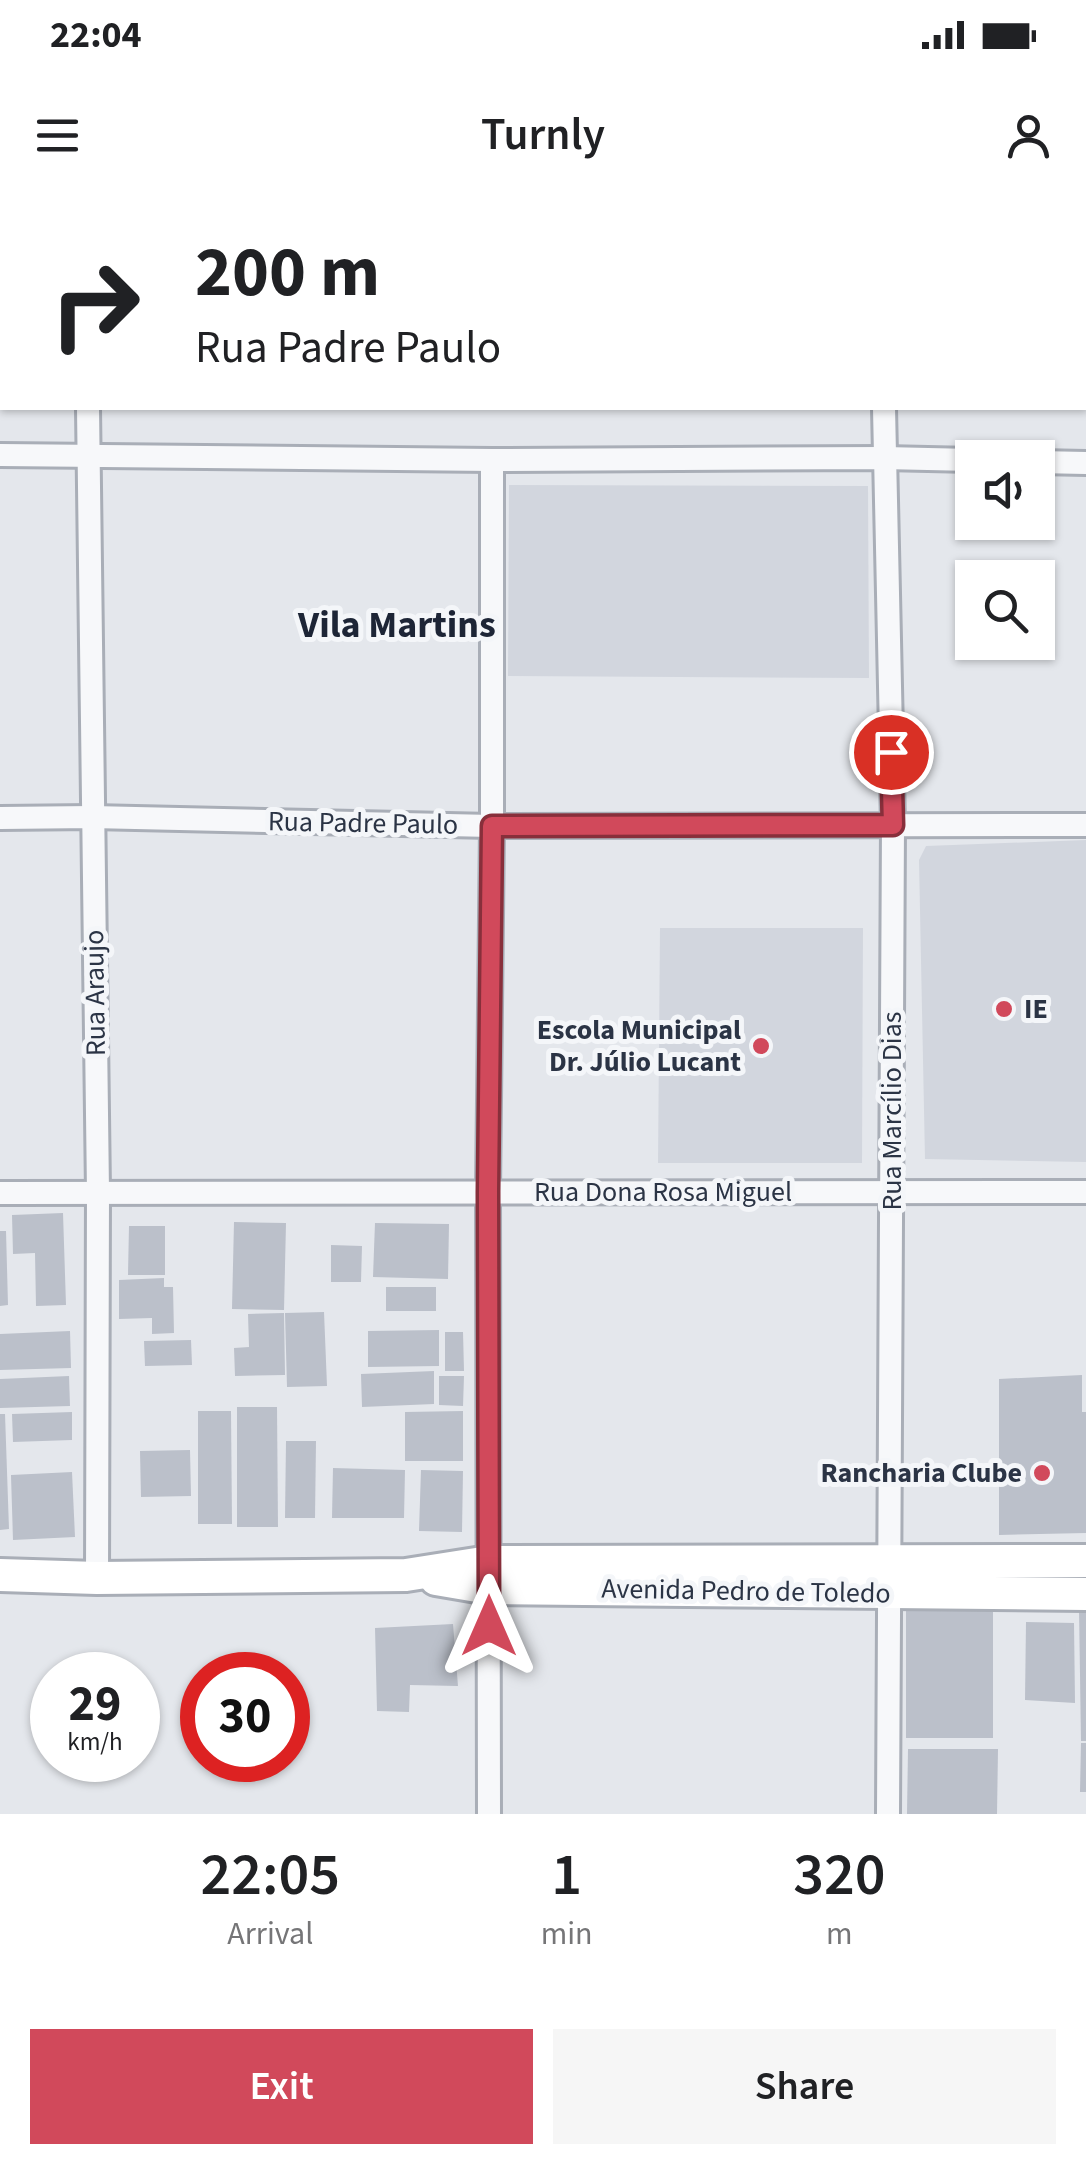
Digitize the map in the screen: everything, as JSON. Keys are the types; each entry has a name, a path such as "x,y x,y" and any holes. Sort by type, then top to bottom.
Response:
{"main road":[{"name":"Avenida Pedro de Toledo","path":"890,1577 1086,1561"},
{"name":"Avenida Pedro de Toledo","path":"0,1575 890,1577 1086,1594"}],"street":[{"name":"Rua Araujo","path":"88,410 98,1192 97,1578"},
{"name":"Rua Marcílio Dias","path":"884,410 893,825 888,1814"},
{"path":"0,455 955,460"},
{"path":"489,1814 492,460"},
{"path":"1055,462 1086,463"},
{"name":"Rua Padre Paulo","path":"0,818 492,826 1086,826"},
{"name":"Rua Dona Rosa Miguel","path":"0,1193 1086,1192"}],"shaded area":[{"path":"509,485 868,486 869,678 508,676"},
{"name":"IE","path":"1086,840 1086,1162 925,1159 919,860 926,846"},
{"name":"Escola Municipal Dr. Júlio Lucant","path":"660,928 863,928 862,1163 658,1163"}],"building":[{"path":"63,1213 66,1305 36,1306 35,1253 13,1254 12,1215"},
{"path":"234,1222 286,1223 284,1310 232,1309"},
{"path":"375,1223 449,1224 448,1279 373,1277"},
{"path":"129,1226 165,1226 165,1275 128,1275"},
{"path":"0,1231 6,1231 8,1305 0,1306"},
{"path":"331,1245 362,1246 361,1282 331,1282"},
{"path":"164,1278 164,1287 173,1287 174,1333 152,1334 152,1318 119,1319 119,1280"},
{"path":"386,1287 436,1287 436,1311 386,1311"},
{"path":"324,1312 327,1386 287,1387 285,1313"},
{"path":"284,1313 285,1375 235,1376 234,1348 249,1347 248,1314"},
{"path":"439,1330 439,1366 368,1367 368,1331"},
{"path":"70,1331 71,1368 0,1370 0,1334"},
{"path":"445,1332 463,1332 464,1371 445,1371"},
{"path":"191,1340 192,1365 145,1366 144,1341"},
{"path":"434,1371 434,1404 362,1407 361,1374"},
{"name":"Rancharia Clube","path":"1082,1375 1082,1412 1086,1412 1086,1533 999,1535 999,1379"},
{"path":"69,1376 70,1406 0,1408 0,1379"},
{"path":"439,1376 464,1376 463,1406 439,1405"},
{"path":"237,1407 277,1407 278,1527 237,1527"},
{"path":"198,1411 231,1411 232,1524 198,1524"},
{"path":"463,1411 463,1461 405,1461 405,1412"},
{"path":"72,1412 72,1440 13,1442 12,1414"},
{"path":"0,1414 5,1414 9,1529 0,1530"},
{"path":"286,1441 316,1441 315,1518 285,1518"},
{"path":"190,1450 191,1496 141,1497 140,1451"},
{"path":"333,1468 405,1470 404,1518 332,1518"},
{"path":"421,1470 463,1471 462,1532 419,1531"},
{"path":"72,1472 75,1537 13,1540 11,1475"},
{"path":"906,1605 993,1605 993,1738 906,1738"},
{"path":"1079,1608 1086,1608 1086,1741 1081,1741"},
{"path":"1026,1622 1074,1623 1075,1703 1025,1700"},
{"path":"453,1624 458,1686 410,1685 409,1712 377,1711 375,1628"},
{"path":"1081,1743 1086,1743 1086,1792 1080,1792"},
{"path":"908,1749 998,1749 997,1814 907,1814"}],"place":[{"name":"IE","path":"1004,1009"},
{"name":"Escola Municipal Dr. Júlio Lucant","path":"761,1046"},
{"name":"Rancharia Clube","path":"1042,1473"}],"district":[{"name":"Vila Martins","path":"397,625"}],"route":[{"path":"489,1626 492,826 893,825 891,752"}]}
